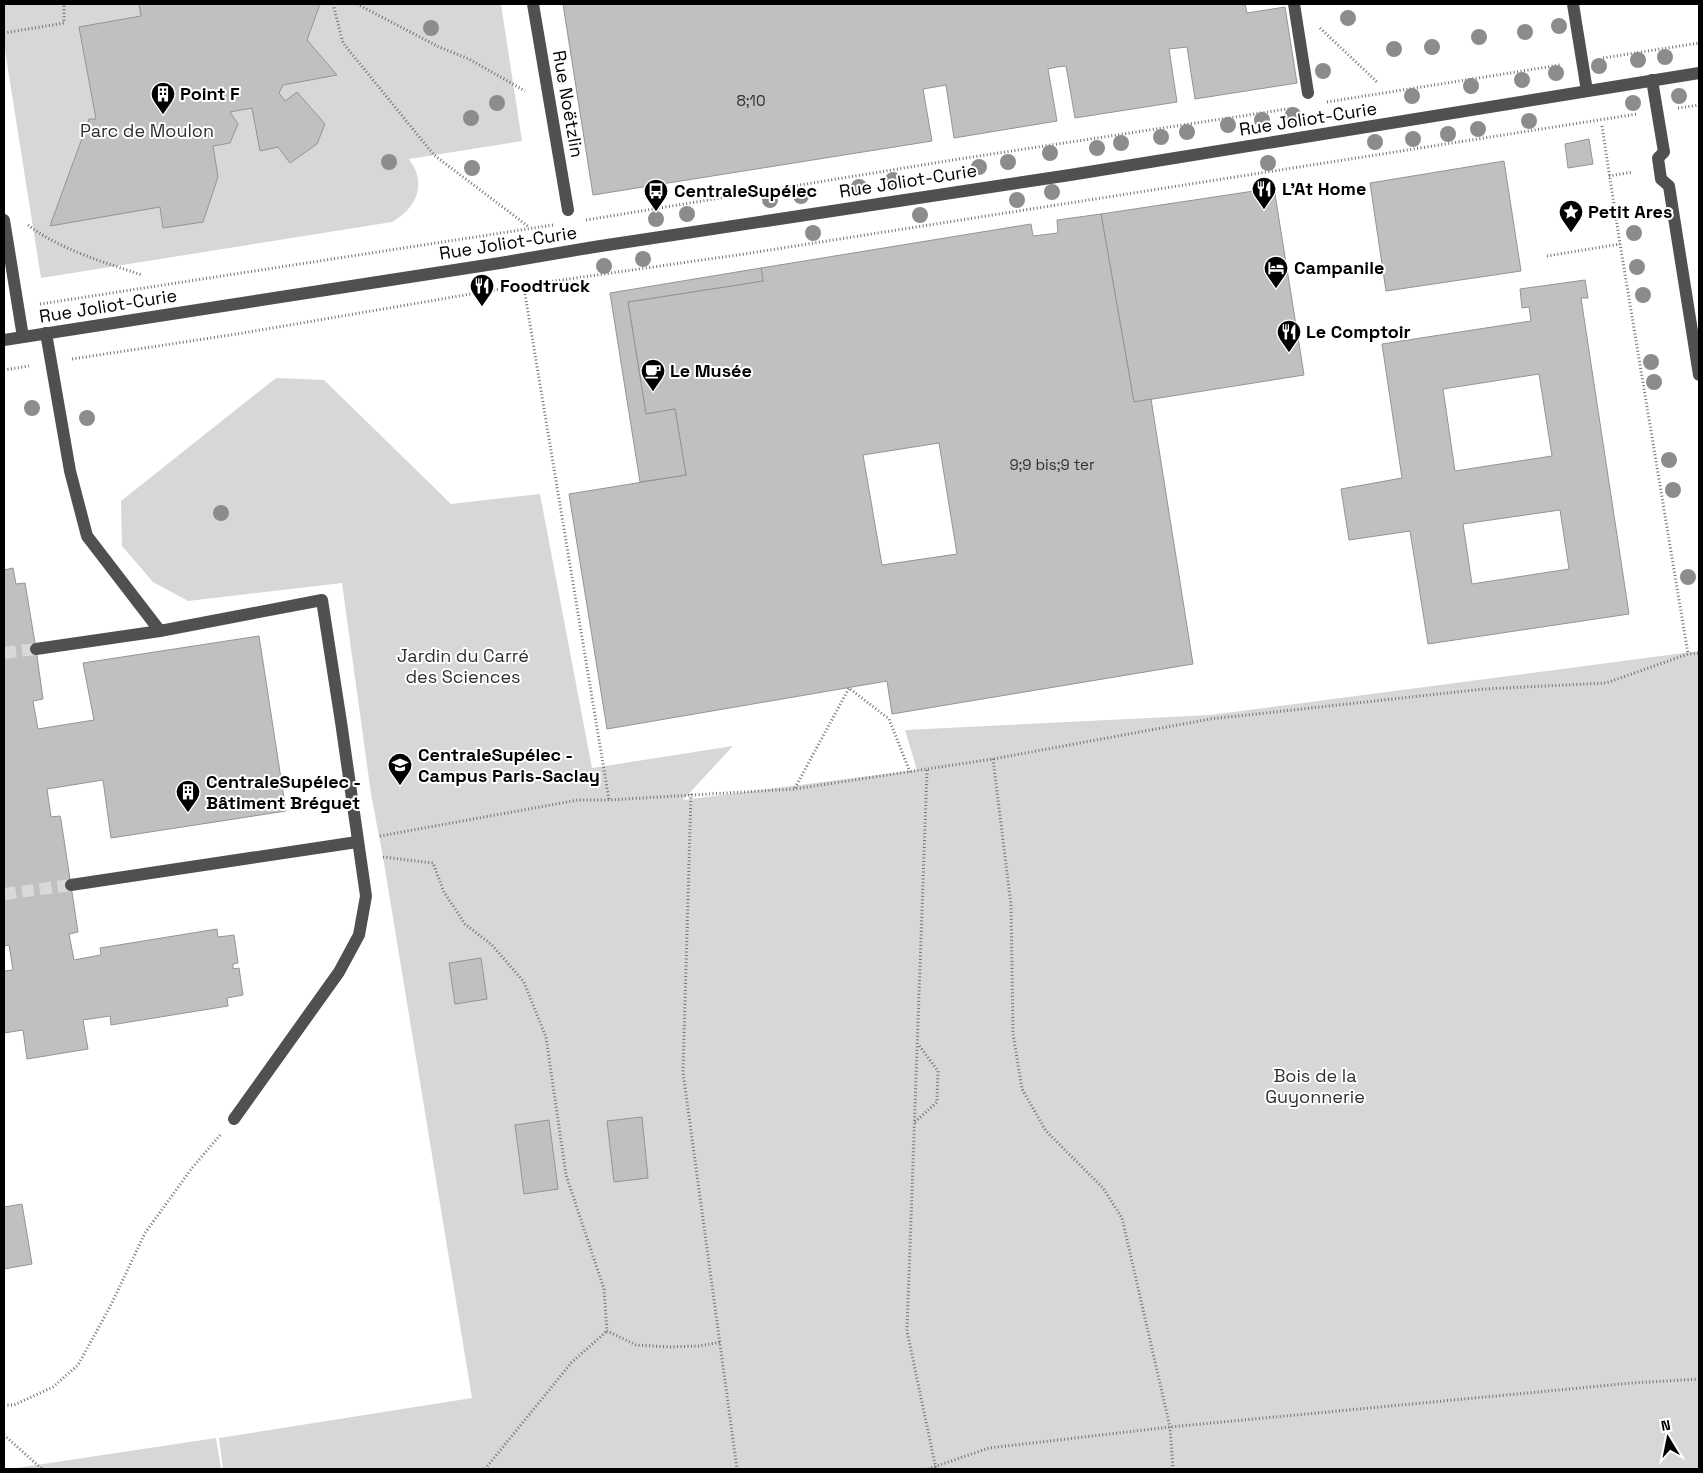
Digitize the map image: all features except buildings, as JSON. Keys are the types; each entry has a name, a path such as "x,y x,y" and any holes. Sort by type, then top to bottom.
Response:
{"street":[{"name":"Rue Noëtzlin","path":"533,4 568,210"},
{"path":"1294,4 1308,94"},
{"path":"1573,4 1587,91"},
{"name":"Rue Joliot-Curie","path":"4,340 739,224 1070,175 1699,73"},
{"path":"1652,80 1664,152 1658,158 1661,180 1669,186 1699,374"},
{"path":"4,220 23,336"},
{"path":"46,333 70,471 87,536 160,631"},
{"path":"36,649 160,631 322,600 366,896 359,935 339,972 234,1119"},
{"path":"71,885 357,842"}],"path":[{"path":"4,33 64,23 64,4"},
{"path":"333,4 342,43 434,154 530,228"},
{"path":"357,4 440,47 469,59 550,105"},
{"path":"1315,23 1377,82"},
{"path":"1318,104 1699,43"},
{"path":"4,370 237,334 506,288 744,254 1699,104"},
{"path":"580,221 959,159 1300,107"},
{"path":"1602,126 1688,654"},
{"path":"1609,176 1633,172"},
{"path":"26,223 38,233 80,253 142,275"},
{"path":"33,305 554,225"},
{"path":"1547,256 1620,244"},
{"path":"525,294 609,800"},
{"path":"357,842 384,834 578,800 609,800 794,789 928,770 1210,719 1484,689 1606,683 1688,654 1699,653"},
{"path":"794,789 849,688 889,719 910,772"},
{"path":"993,759 1011,905 1014,1034 1022,1089 1046,1131 1103,1188 1122,1218 1170,1427 1173,1469"},
{"path":"928,770 907,1331 935,1468"},
{"path":"691,794 683,1072 737,1469"},
{"path":"357,842 384,857 433,863 444,892 465,924 492,946 524,982 546,1037 566,1175 604,1290 607,1330"},
{"path":"915,1122 937,1102 938,1071 918,1044"},
{"path":"4,1405 14,1405 53,1387 78,1365 112,1305 145,1233 192,1168 234,1119"},
{"path":"607,1330 636,1345 699,1346 721,1342"},
{"path":"485,1469 572,1362 607,1330"},
{"path":"928,1469 989,1448 1170,1427 1612,1385 1699,1379"},
{"path":"4,1435 42,1469"}],"green space":[{"name":"Parc de Moulon","path":"4,4 501,4 522,141 409,159 418,177 417,193 405,212 392,222 41,278 4,44"},
{"name":"Bois de la Guyonnerie","path":"276,378 324,380 451,504 540,494 592,768 733,746 683,800 917,770 905,730 1210,715 1699,651 1699,1469 223,1469 219,1438 472,1398 371,794 342,583 188,601 153,582 122,546 121,501"},
{"path":"216,1438 221,1469 10,1469"}],"tunnel":[{"path":"4,653 36,649"},
{"path":"4,894 71,885"}],"place":[{"name":"Point F","path":"163,115"},
{"name":"L’At Home","path":"1264,210"},
{"name":"CentraleSupélec","path":"656,212"},
{"name":"Petit Ares","path":"1571,233"},
{"name":"Campanile","path":"1276,289"},
{"name":"Foodtruck","path":"482,307"},
{"name":"Le Comptoir","path":"1289,353"},
{"name":"Le Musée","path":"653,392"},
{"name":"CentraleSupélec - Campus Paris-Saclay","path":"400,786"},
{"name":"CentraleSupélec - Bâtiment Bréguet","path":"188,813"}],"park label":[{"name":"Jardin du Carré des Sciences","path":"463,666"}]}
